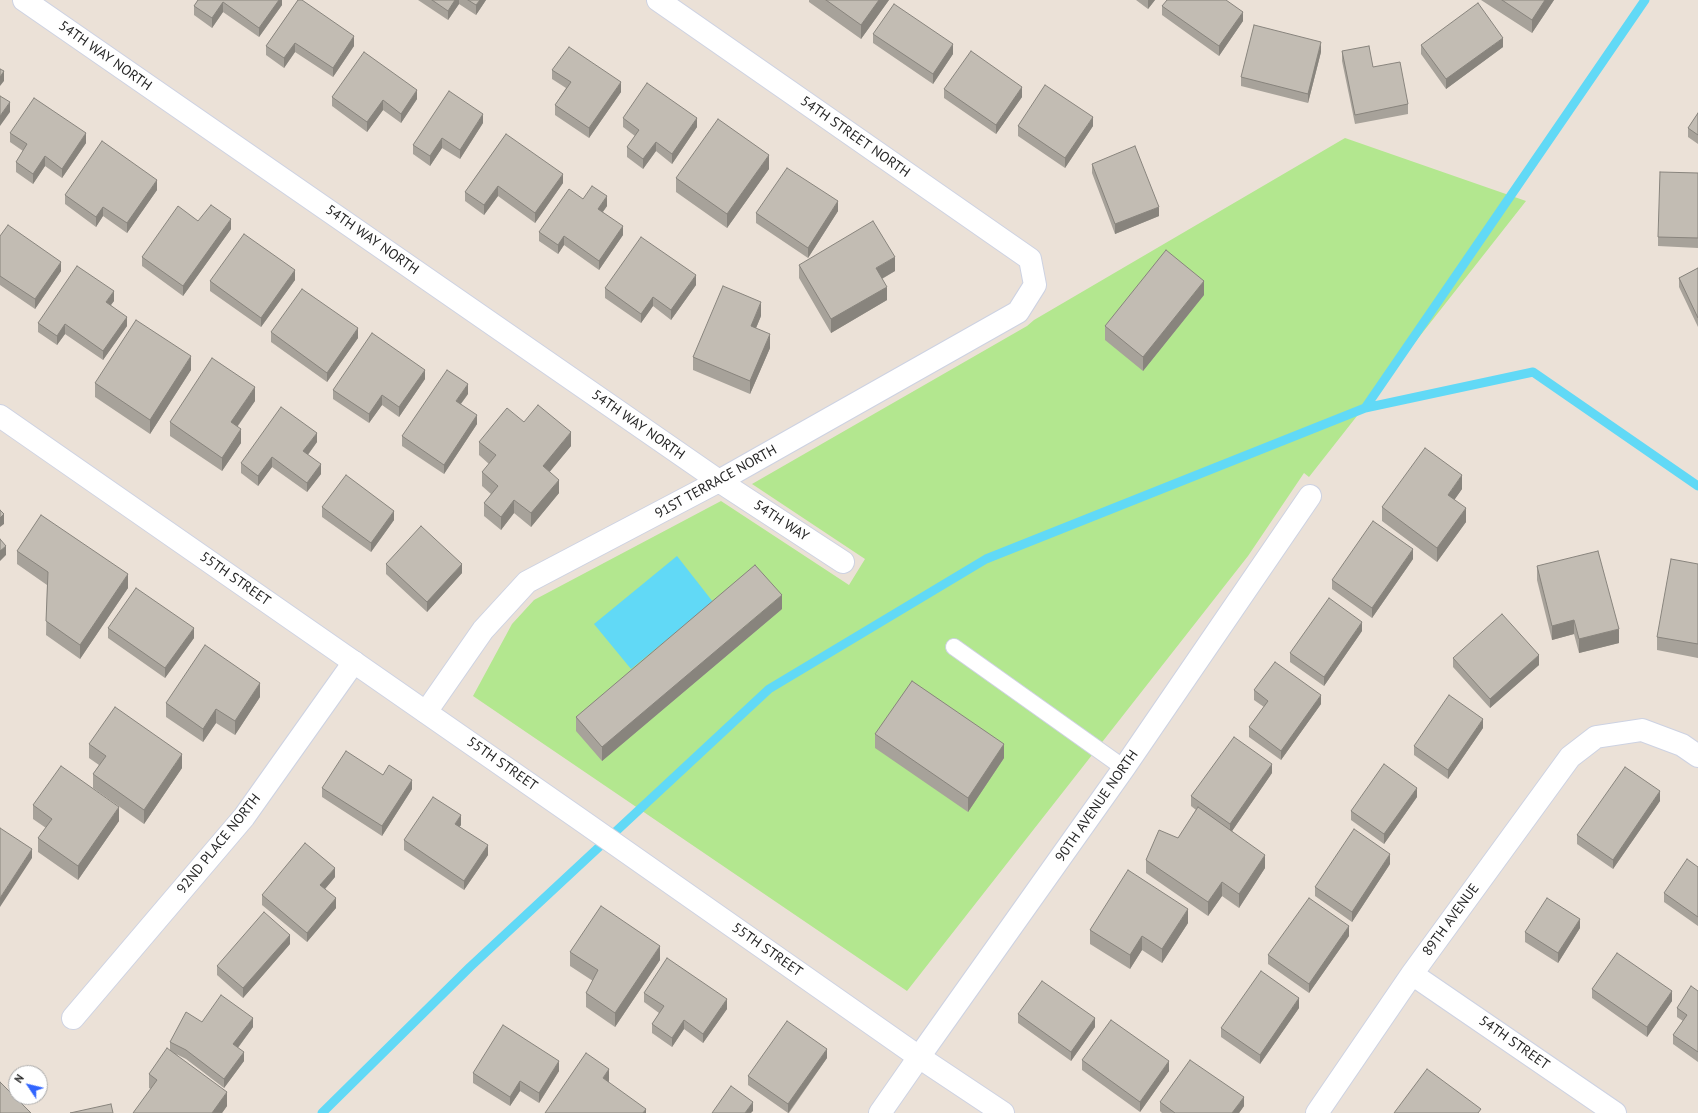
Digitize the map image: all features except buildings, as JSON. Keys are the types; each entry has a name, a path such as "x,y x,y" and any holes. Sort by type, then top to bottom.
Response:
{"street":[{"name":"54TH WAY NORTH","path":"24,0 719,481"},
{"name":"54TH STREET NORTH","path":"658,0 1030,259 1035,285"},
{"name":"91ST TERRACE NORTH","path":"426,712 483,630 527,582 719,481 1018,312 1035,285"},
{"name":"55TH STREET","path":"0,416 919,1057 1003,1113"},
{"name":"54TH WAY","path":"719,481 843,562"},
{"name":"90TH AVENUE NORTH","path":"880,1113 1124,768 1310,496"},
{"name":"92ND PLACE NORTH","path":"73,1018 244,817 354,662"},
{"name":"89TH AVENUE","path":"1317,1113 1412,974 1570,757 1596,737 1642,730 1682,744 1698,756"},
{"name":"54TH STREET","path":"1412,974 1615,1113"}],"lane":[{"path":"954,647 1124,768"}],"green space":[{"path":"1345,138 1526,201 1309,477 1304,473 1248,556 907,991 473,696 512,624 534,600 721,501 849,585 865,559 752,484 1027,326 1034,320"}],"water":[{"path":"677,556 713,602 631,669 594,624"}],"waterway":[{"path":"1365,408 1645,0"},
{"path":"322,1113 470,967 769,689 986,559 1365,408 1533,372 1698,486"}]}
